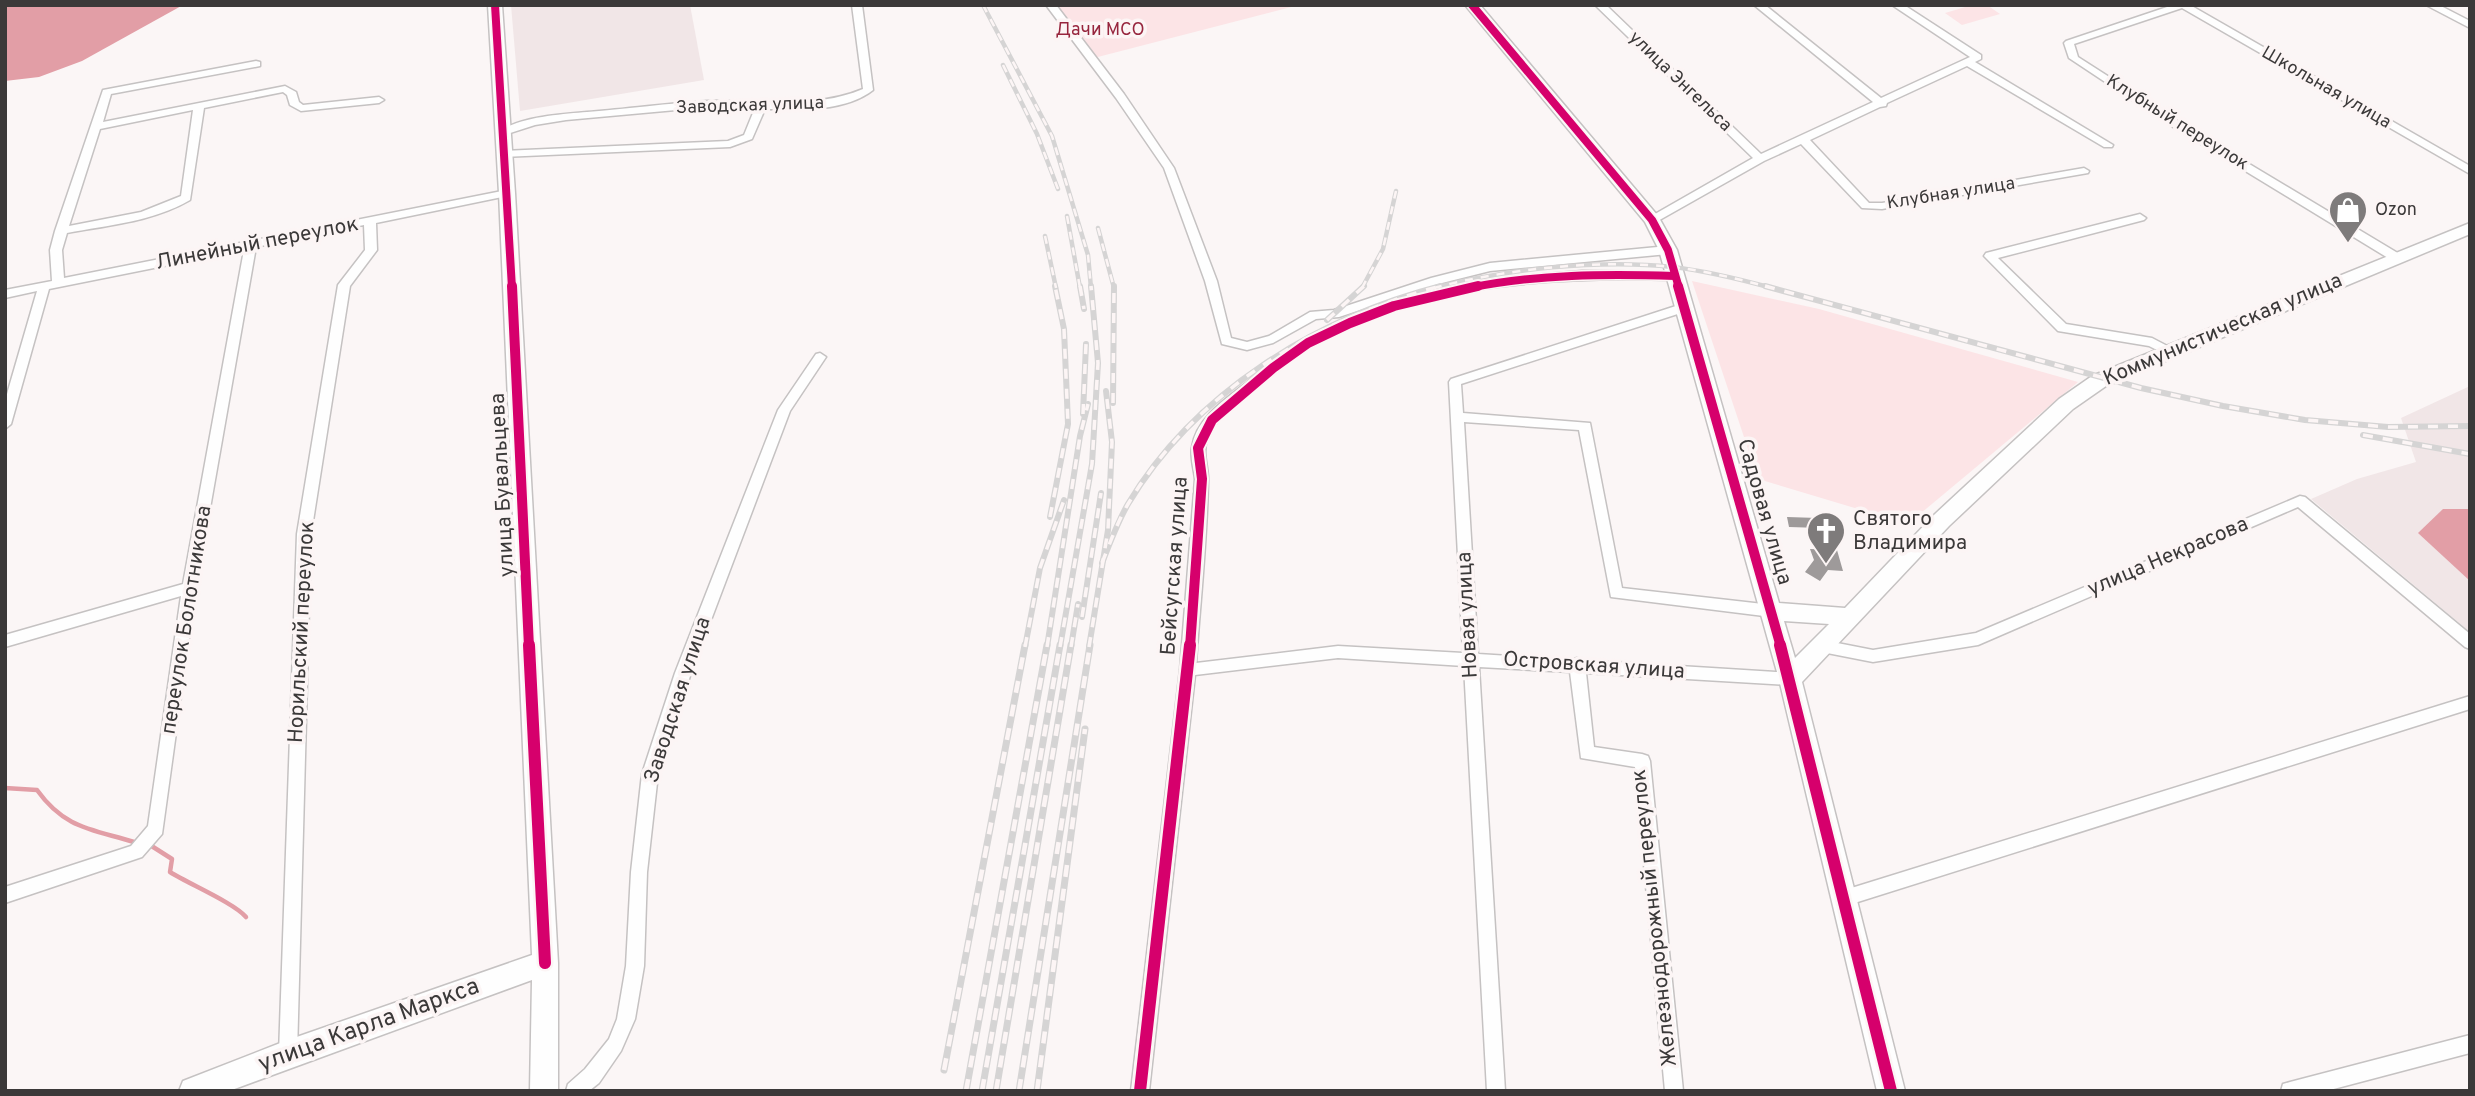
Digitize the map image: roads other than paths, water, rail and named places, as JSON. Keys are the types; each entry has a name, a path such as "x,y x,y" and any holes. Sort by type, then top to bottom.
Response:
{"street":[{"name":"улица Бувальцева","path":"495,5 508,193 545,963 544,1091"},
{"name":"Заводская улица","path":"504,132 528,122 718,104 818,105 849,100 868,90 857,5"},
{"path":"1051,5 1121,96 1169,168 1211,281 1226,341 1247,346 1273,339 1314,315 1335,314 1435,281 1490,267 1668,250"},
{"name":"Садовая улица","path":"1472,5 1652,219 1668,250 1772,611 1891,1091"},
{"name":"улица Энгельса","path":"1600,5 1760,159"},
{"path":"1759,5 1882,104"},
{"path":"1652,219 1760,159 1882,104 1977,57 1897,5"},
{"name":"Школьная улица","path":"2183,5 2470,171"},
{"name":"Клубный переулок","path":"2183,5 2073,41 2069,43 2074,58 2177,125 2397,258"},
{"path":"2431,5 2470,25"},
{"path":"1968,62 2108,145"},
{"path":"58,283 56,250 107,92 256,64"},
{"path":"98,126 285,89 292,94 294,103 301,108 379,100"},
{"path":"505,154 730,144 748,137 761,105"},
{"path":"61,231 175,206 186,198 199,108"},
{"name":"Клубная улица","path":"1803,139 1866,206 1882,206 2084,171"},
{"name":"Линейный переулок","path":"5,293 508,193"},
{"path":"2140,218 1990,256 2062,328 2152,342 2171,353"},
{"name":"Норильский переулок","path":"288,1054 296,710 304,534 344,285 371,250 370,221"},
{"name":"Коммунистическая улица","path":"1790,679 1942,520 2066,404 2099,381 2470,228"},
{"name":"переулок Болотникова","path":"5,895 135,852 156,828 189,588 250,246"},
{"name":"Бейсугская улица","path":"1140,1091 1188,670 1202,479 1198,448 1204,431 1218,414 1273,367 1307,343 1358,319 1471,286 1525,278 1588,273 1675,276"},
{"path":"5,424 44,286"},
{"name":"Новая улица","path":"1496,1091 1455,382 1686,307"},
{"name":"Заводская улица","path":"575,1091 592,1076 615,1045 626,1019 635,966 639,872 650,774 683,673 784,410 820,357"},
{"path":"1457,417 1585,426 1616,593 1772,611 1852,617"},
{"name":"улица Некрасова","path":"1822,646 1873,656 1978,639 2300,501 2470,643"},
{"path":"5,641 189,588"},
{"name":"Островская улица","path":"1188,670 1338,652 1577,664 1790,679"},
{"name":"Железнодорожный переулок","path":"1577,664 1587,753 1642,761 1674,1091"},
{"path":"1845,898 2470,702"},
{"name":"улица Карла Маркса","path":"193,1091 288,1054 545,963"},
{"path":"2290,1091 2470,1044"}],"waterway":[{"path":"5,788 37,790 58,813 80,826 134,842"},
{"path":"150,845 172,859 170,872 222,900 246,917"}],"railway":[{"path":"983,5 1052,136 1088,255 1091,288"},
{"path":"1003,65 1037,134 1058,189"},
{"path":"1362,288 1383,249 1396,191"},
{"path":"1067,216 1080,288"},
{"path":"1098,228 1114,288"},
{"path":"1045,236 1056,288"},
{"path":"1436,287 1521,271 1614,264 1685,269 1772,288"},
{"path":"1050,517 1068,424 1064,329 1055,286"},
{"path":"1080,286 1084,309"},
{"path":"1060,647 1092,464 1098,363 1091,286"},
{"path":"1436,287 1441,286"},
{"path":"1765,286 2141,388 2223,406 2305,420 2388,427 2470,426"},
{"path":"1103,560 1124,511 1156,464 1188,427 1224,394 1263,365 1305,340 1349,318 1436,287"},
{"path":"1113,403 1114,288"},
{"path":"1327,320 1362,288"},
{"path":"1083,414 1086,344"},
{"path":"1103,560 1108,530 1112,442 1106,391"},
{"path":"1047,647 1080,436 1088,404"},
{"path":"2363,435 2470,454"},
{"path":"1082,617 1101,493"},
{"path":"1025,647 1040,568 1064,500"},
{"path":"1089,647 1103,560"},
{"path":"1071,647 1078,604"},
{"path":"944,1070 1025,645"},
{"path":"966,1091 1047,645"},
{"path":"982,1091 1060,645"},
{"path":"996,1091 1071,645"},
{"path":"1019,1091 1090,645"},
{"path":"1037,1091 1085,729"}],"place":[{"name":"Ozon","path":"2348,244"},
{"name":"Святого Владимира","path":"1826,565"}],"park label":[{"name":"Дачи МСО","path":"1100,30"}]}
